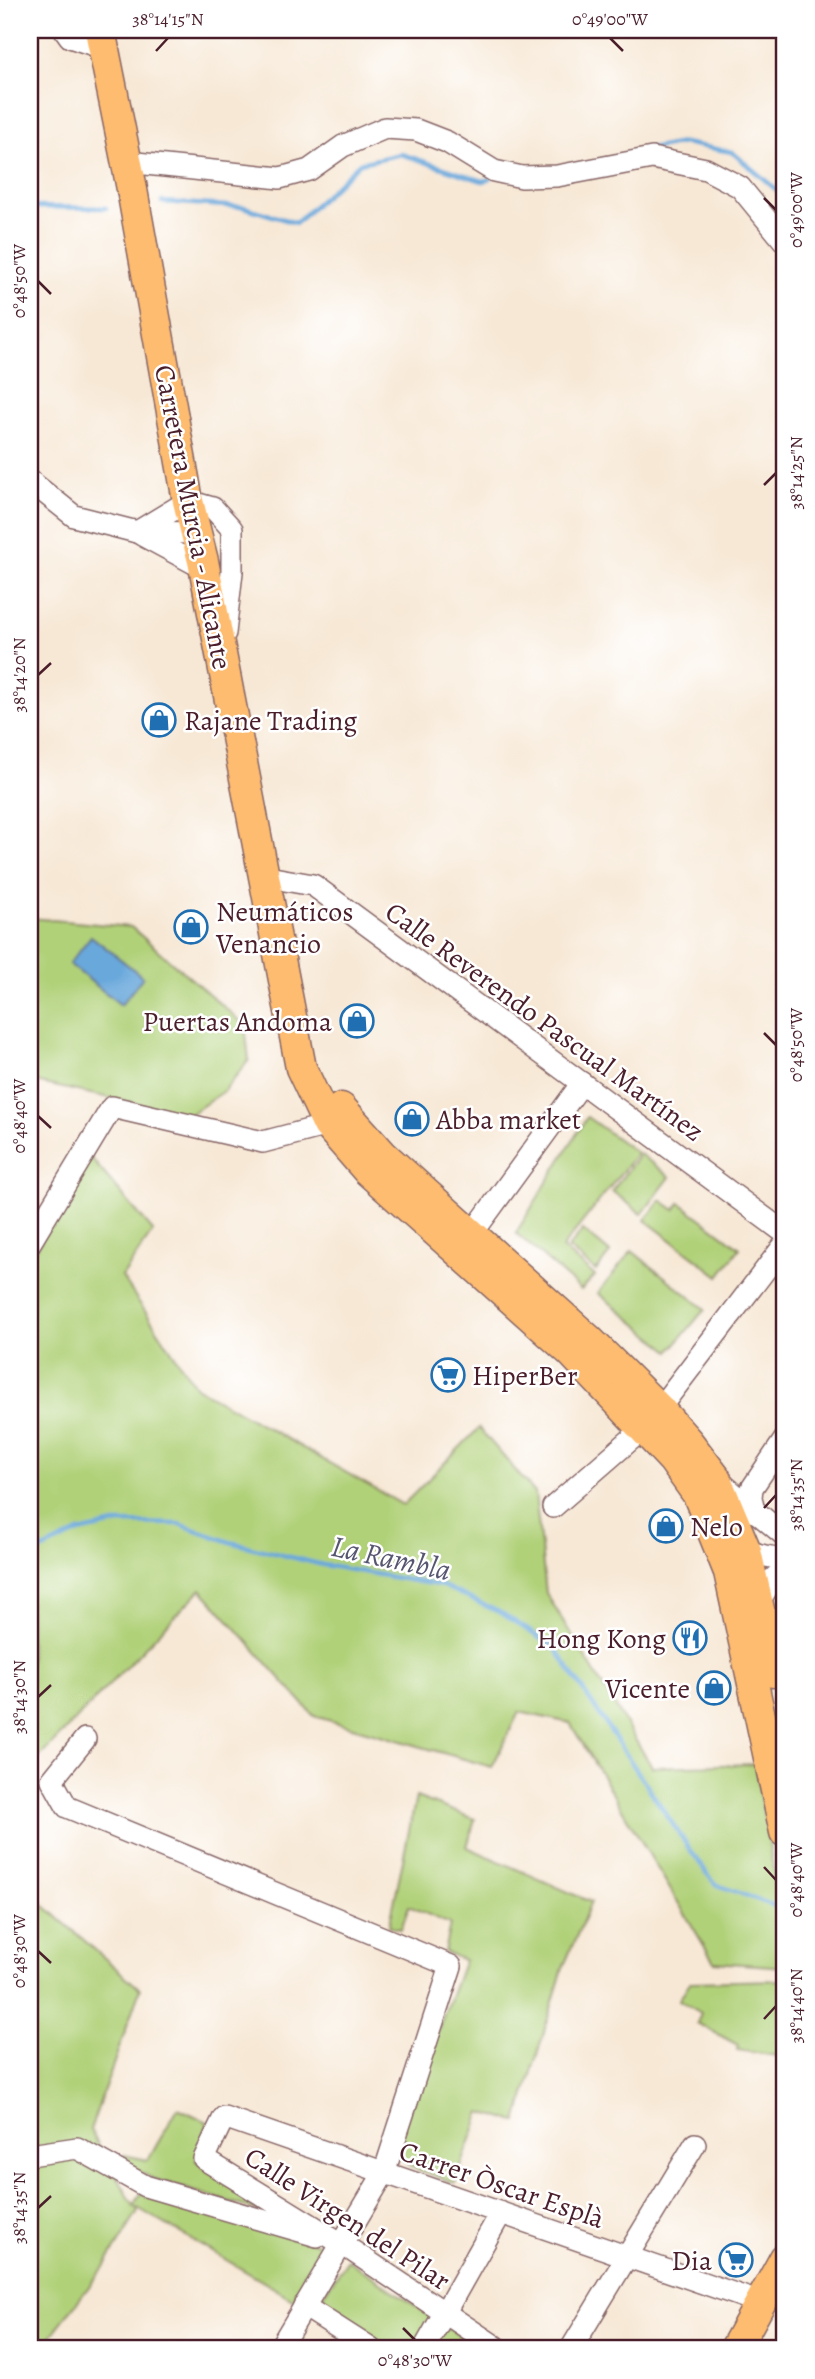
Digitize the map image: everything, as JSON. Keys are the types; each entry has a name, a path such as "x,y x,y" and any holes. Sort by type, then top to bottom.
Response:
{"highway":[{"name":"Carretera Murcia - Alicante","path":"101,39 127,162 188,501 205,569 262,876 290,1004"},
{"path":"290,1004 301,1068 328,1125 367,1170 570,1352 652,1418"},
{"path":"290,1004 310,1061 345,1113 383,1155 589,1340 652,1418 673,1460 707,1486 737,1562 759,1602 785,1731"},
{"path":"737,1562 785,1832"},
{"path":"756,2349 785,2258"},
{"path":"735,2349 773,2301"}],"street":[{"path":"65,30 70,37 101,39"},
{"path":"127,162 280,178 309,170 343,146 385,128 415,131 447,142 494,171 522,177 556,176 652,158 706,169 740,187 785,242"},
{"path":"30,481 74,516 137,532 196,533"},
{"path":"137,532 188,501 213,508 232,529 232,572 225,622 224,670"},
{"path":"137,532 205,569"},
{"name":"Calle Reverendo Pascual Martínez","path":"262,876 313,885 785,1233"},
{"path":"480,1223 582,1083"},
{"path":"30,1243 112,1107 264,1142 328,1125"},
{"path":"451,1216 463,1214 480,1223 491,1239 493,1254"},
{"path":"553,1507 652,1418 785,1244"},
{"path":"754,1512 751,1497 755,1481 785,1439"},
{"path":"707,1486 754,1512 785,1536"},
{"path":"737,1562 755,1539 769,1535 785,1536"},
{"path":"737,1562 758,1556 785,1560"},
{"path":"759,1602 772,1580 785,1568"},
{"path":"85,1739 52,1780 67,1807 451,1966 384,2173 279,2349"},
{"name":"Carrer Òscar Esplà","path":"224,2118 628,2257 773,2301"},
{"name":"Calle Virgen del Pilar","path":"224,2118 204,2159 342,2244 499,2349"},
{"path":"571,2349 695,2144"},
{"path":"30,2155 77,2148 145,2186 342,2244"},
{"path":"424,2349 501,2213"},
{"path":"304,2306 371,2349"}],"green space":[{"path":"30,918 131,927 245,1025 249,1060 224,1091 189,1115 30,1081"},
{"path":"587,1117 637,1153 562,1248 595,1276 581,1290 516,1233"},
{"path":"640,1154 670,1177 642,1214 612,1191"},
{"path":"90,1157 153,1231 122,1277 196,1387 403,1505 479,1428 535,1493 546,1593 652,1767 755,1764 785,1935 785,1967 714,1962 570,1723 519,1712 492,1767 314,1716 201,1589 30,1767 30,1260"},
{"path":"661,1200 675,1210 680,1203 740,1248 719,1276 645,1220"},
{"path":"583,1230 610,1253 596,1271 568,1248"},
{"path":"632,1251 705,1309 670,1351 598,1293"},
{"path":"416,1797 475,1819 467,1847 591,1902 563,1968 517,2122 481,2112 455,2183 410,2167 394,2149 464,1960 444,1952 450,1924 409,1906 401,1929 389,1927"},
{"path":"30,1893 140,1989 90,2130 134,2206 141,2193 329,2247 296,2301 136,2207 138,2212 104,2267 41,2349 30,2349"},
{"path":"785,1980 785,2057 737,2050 738,2045 697,2023 701,2013 679,2000 690,1982"},
{"path":"178,2108 208,2122 196,2160 302,2224 151,2178 120,2161 124,2155 148,2160"},
{"path":"348,2260 479,2349 386,2349 318,2302"}],"water":[{"path":"91,936 143,977 121,1005 69,964"}],"waterway":[{"path":"650,149 683,143 732,152 785,197"},
{"path":"162,202 244,207 296,223 360,163 401,154 483,181 490,179"},
{"path":"30,207 106,208"},
{"name":"La Rambla","path":"30,1555 79,1532 119,1523 179,1524 230,1542 323,1565 443,1586 503,1614 555,1648 715,1884 780,1908"}],"place":[{"name":"Rajane Trading","path":"159,720"},
{"name":"Neumáticos Venancio","path":"191,927"},
{"name":"Puertas Andoma","path":"357,1021"},
{"name":"Abba market","path":"412,1119"},
{"name":"HiperBer","path":"448,1375"},
{"name":"Nelo","path":"666,1526"},
{"name":"Hong Kong","path":"690,1638"},
{"name":"Vicente","path":"714,1688"},
{"name":"Dia","path":"736,2260"}]}
